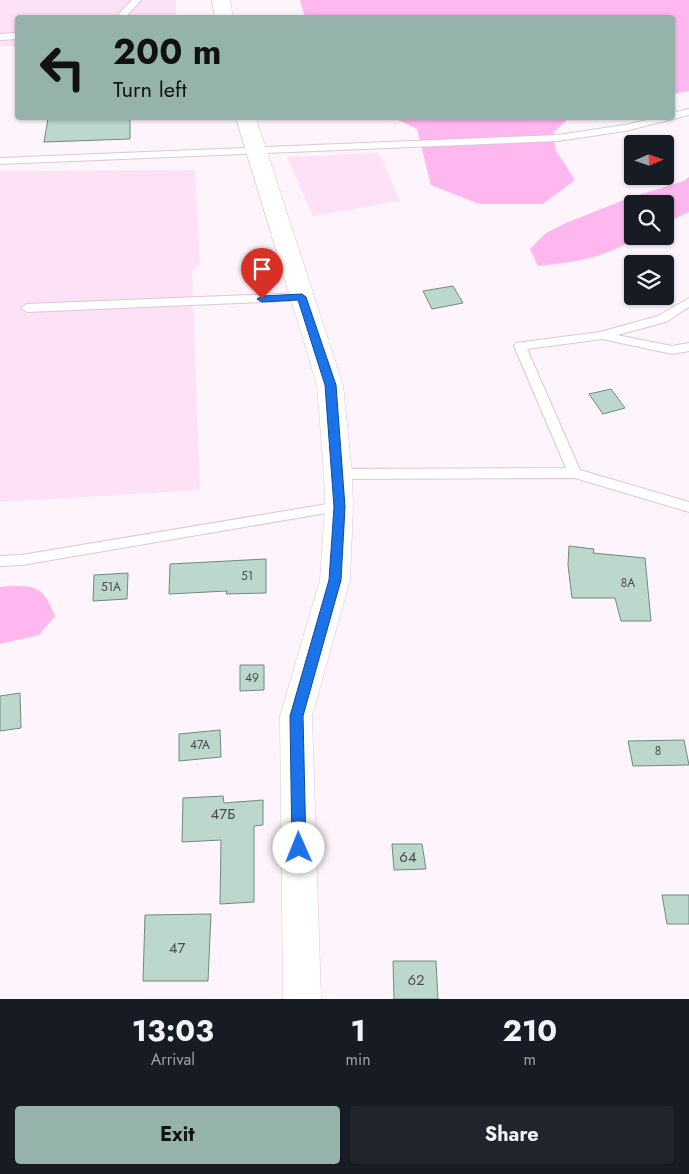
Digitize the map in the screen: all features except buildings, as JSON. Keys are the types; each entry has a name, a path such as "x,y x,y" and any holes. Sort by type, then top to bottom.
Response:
{"street":[{"path":"221,0 224,15"},
{"path":"247,120 255,152 330,385 338,474 339,507 335,580 296,716 302,999"}],"lane":[{"path":"122,15 137,0"},
{"path":"0,37 15,36"},
{"path":"675,115 689,112"},
{"path":"0,161 255,152 558,138 625,128 658,120"},
{"path":"27,308 302,297"},
{"path":"575,473 520,346 600,336 662,319 689,302"},
{"path":"600,336 672,350 689,347"},
{"path":"338,474 575,473 689,507"},
{"path":"0,561 22,560 339,507"}],"shaded area":[{"path":"0,0 176,0 176,15 15,15 15,46 0,46"},
{"path":"300,0 689,0 689,91 675,94 675,15 304,15"},
{"path":"398,120 567,120 554,132 555,149 575,180 543,204 479,204 431,185 417,129"},
{"path":"379,153 400,201 313,216 287,157"},
{"path":"195,170 200,265 192,271 200,490 0,502 0,171"},
{"path":"689,177 689,212 674,219 674,195 639,195 674,185"},
{"path":"624,200 624,244 590,258 538,266 530,249 546,233"},
{"path":"8,586 38,590 47,599 55,616 39,635 0,644 0,587"}],"route":[{"path":"262,299 302,297 330,385 338,474 339,507 335,580 296,716 299,848"}]}
